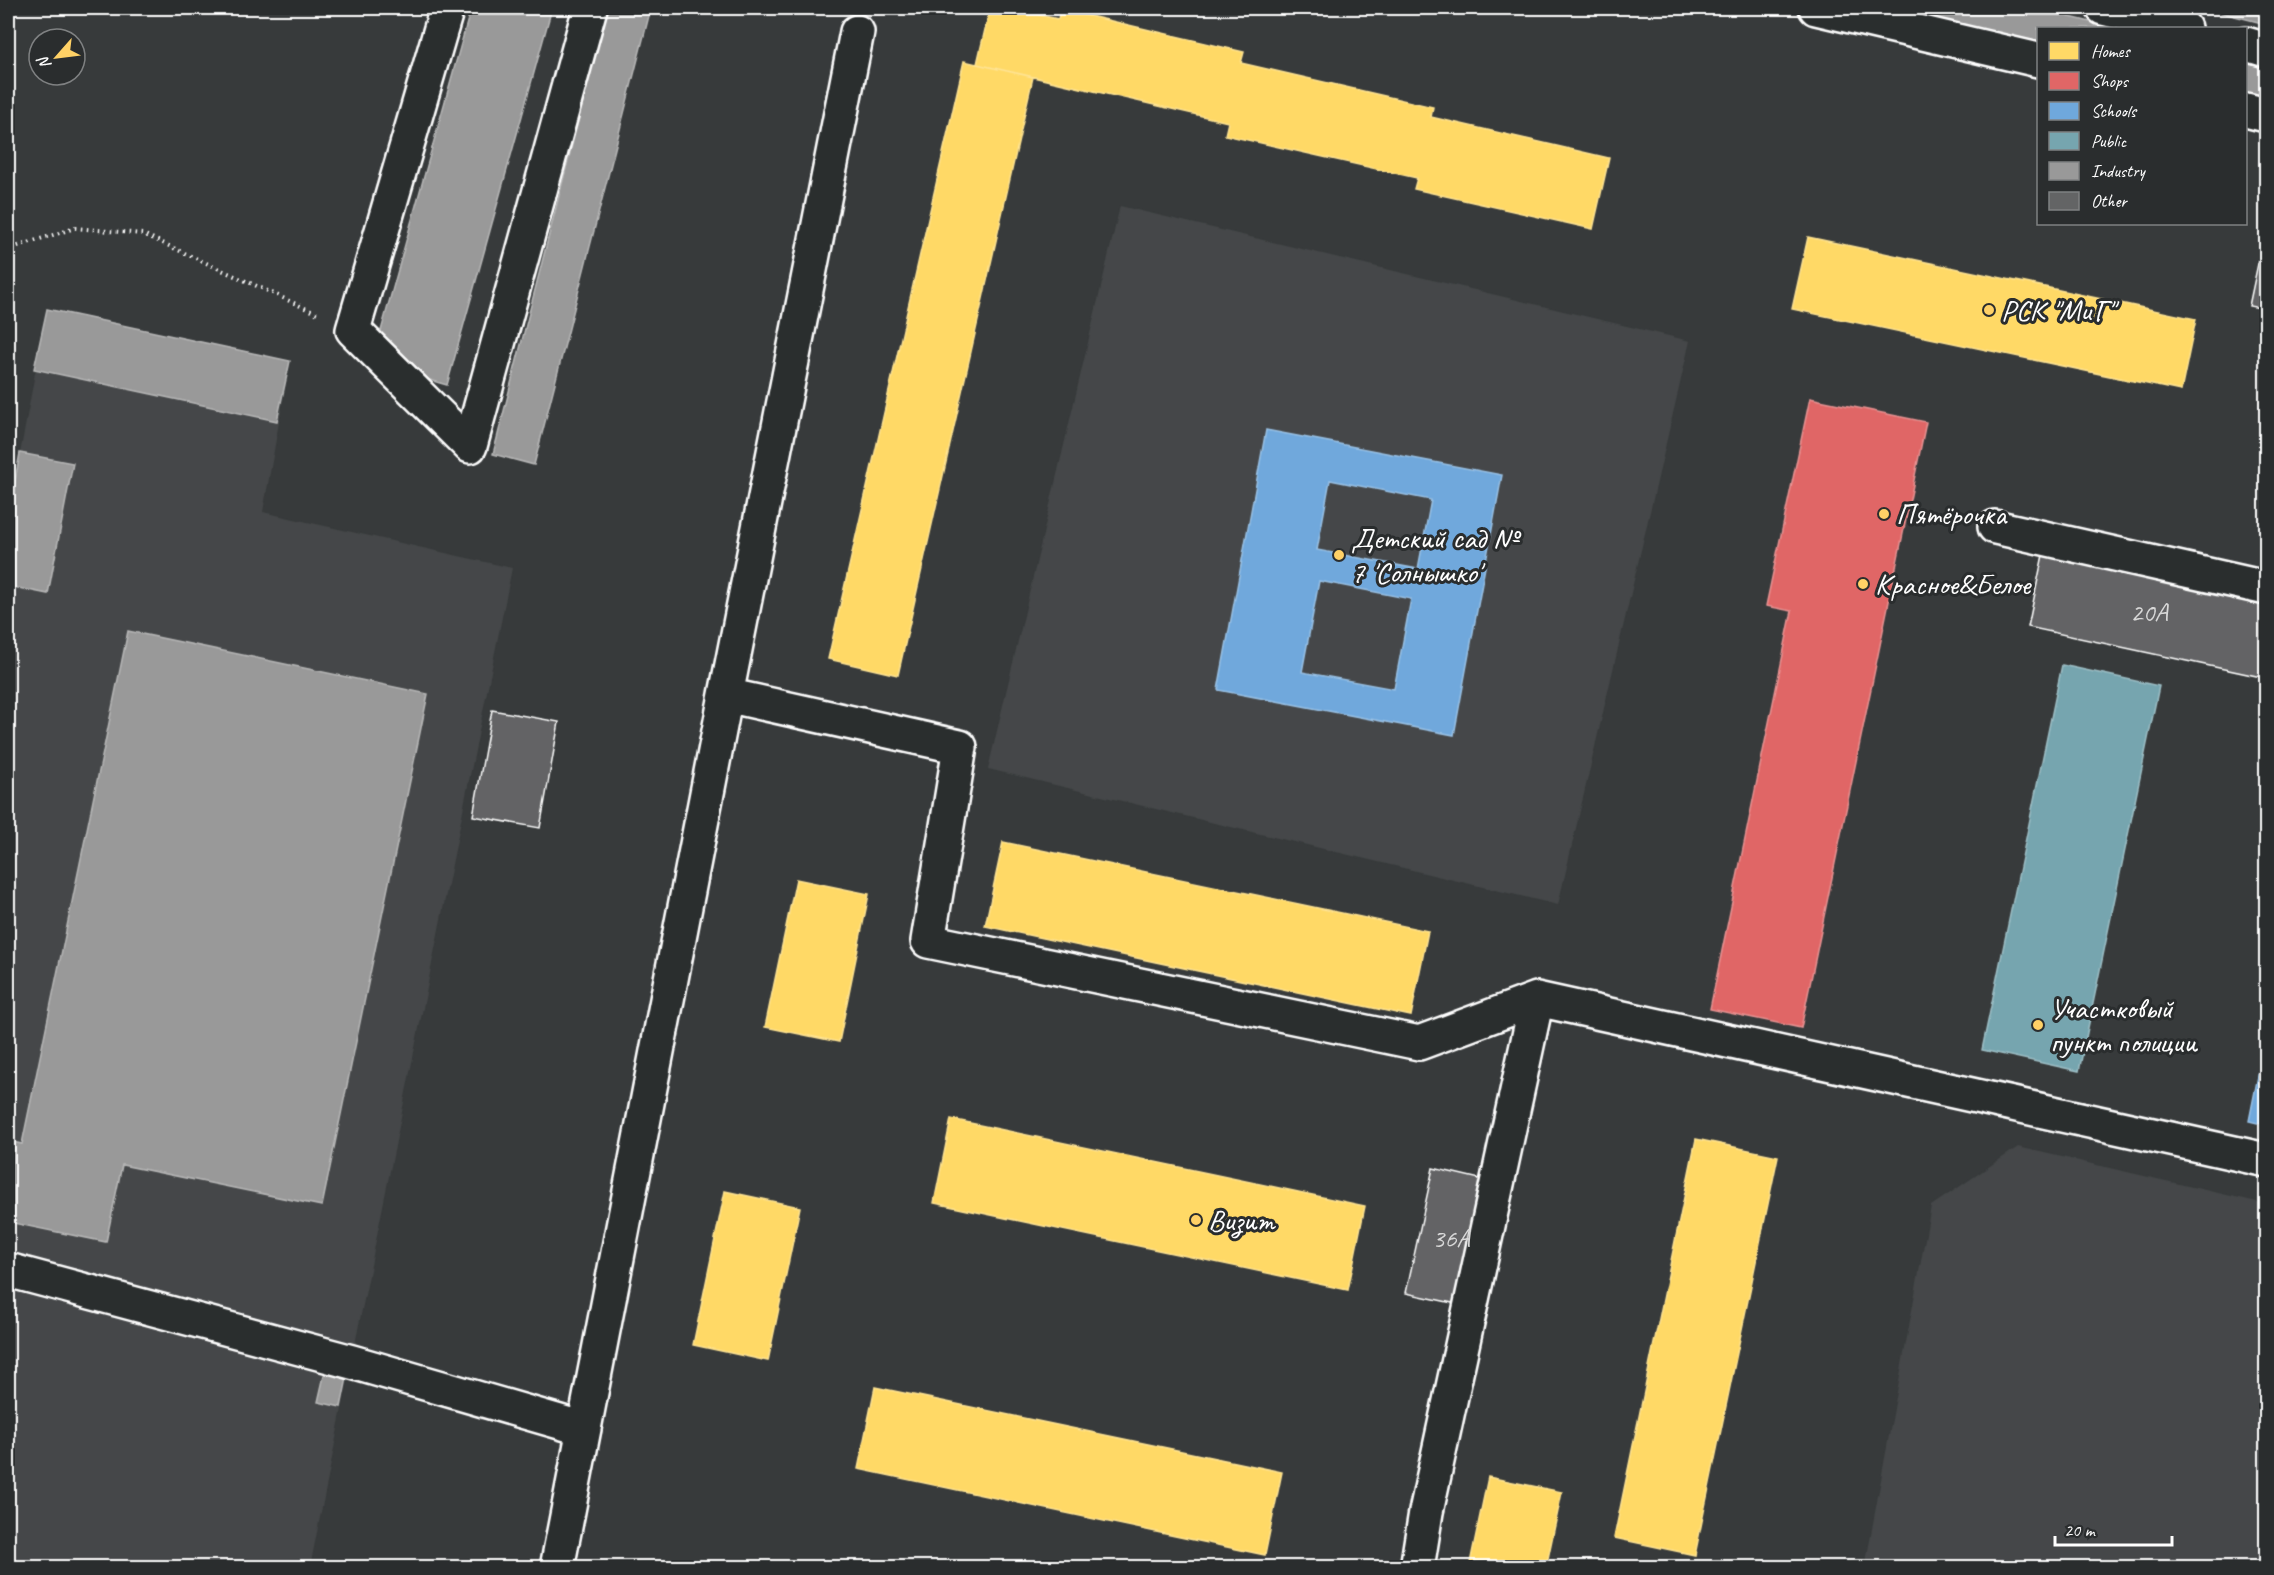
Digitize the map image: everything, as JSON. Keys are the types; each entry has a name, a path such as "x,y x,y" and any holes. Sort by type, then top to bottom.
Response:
{"street":[{"path":"447,8 353,330 470,446 590,8"},
{"path":"1816,8 2037,60"},
{"path":"2103,8 2180,27"},
{"path":"557,1568 857,32"},
{"path":"2247,44 2266,50"},
{"path":"2247,110 2266,115"},
{"path":"1995,527 2266,588"},
{"path":"726,695 960,747 928,941 1419,1043 1536,999 2266,1160"},
{"path":"1417,1568 1426,1512 1536,999"},
{"path":"8,1270 352,1362 584,1429"}],"path":[{"path":"8,253 15,247 75,228 143,234 353,330"}],"shaded area":[{"name":"Детский сад № 7 'Солнышко'","path":"1120,206 1690,341 1558,905 988,769"},
{"path":"47,309 290,361 263,512 512,568 310,1567 312,1567 8,1568 8,518"},
{"path":"2018,1147 2266,1204 2266,1567 1865,1567 1931,1206"}],"building: Homes":[{"path":"990,8 1009,8 1058,19 1060,9 1244,52 1241,63 1433,107 1431,117 1609,158 1593,229 1414,189 1417,178 1225,135 1228,122 977,64"},
{"path":"964,61 1033,77 898,675 828,659"},
{"path":"1808,237 2196,319 2181,391 1792,309"},
{"path":"1003,842 1428,931 1411,1016 985,926"},
{"path":"796,879 869,894 839,1042 765,1027"},
{"path":"951,1119 1365,1206 1348,1290 934,1203"},
{"path":"1696,1139 1778,1156 1695,1555 1614,1538"},
{"path":"725,1191 800,1207 768,1361 693,1345"},
{"path":"875,1387 1282,1472 1265,1555 858,1469"},
{"path":"1488,1477 1562,1492 1546,1568 1469,1568"},
{"path":"842,1563 864,1568 841,1568"}],"building: Shops":[{"path":"1810,398 1926,422 1801,1028 1710,1009 1792,611 1766,606"}],"building: Schools":[{"path":"1266,430 1502,475 1454,735 1218,690","holes":["1330,480 1431,500 1418,569 1317,550","1319,581 1411,599 1394,689 1302,672"]},
{"path":"2266,1036 2266,1125 2249,1121"}],"building: Public":[{"path":"2062,665 2159,686 2079,1071 1982,1050"}],"building: Industry":[{"path":"471,8 552,8 447,385 416,376 379,338"},
{"path":"607,8 651,8 534,465 493,454"},
{"path":"1884,8 2033,8 2111,27 2037,27 2037,47"},
{"path":"2203,8 2266,8 2266,24"},
{"path":"2247,62 2266,67 2266,106 2247,101"},
{"path":"47,309 290,361 277,421 34,369"},
{"path":"20,453 73,463 48,594 8,586 8,518"},
{"path":"128,631 428,694 322,1206 122,1165 106,1242 8,1222 8,1141 22,1144"},
{"path":"326,1367 348,1373 341,1407 318,1402"}],"building: Other":[{"path":"2266,226 2266,309 2249,306"},
{"path":"2044,550 2266,597 2266,678 2028,627"},
{"path":"492,710 559,722 540,828 473,816"},
{"path":"1433,1168 1497,1183 1471,1307 1406,1293"}],"place":[{"name":"РСК \"МиГ\"","path":"1989,310"},
{"name":"Пятёрочка","path":"1884,514"},
{"name":"Детский сад № 7 'Солнышко'","path":"1339,555"},
{"name":"Красное&Белое","path":"1863,584"},
{"name":"Участковый пункт полиции","path":"2038,1025"},
{"name":"Визит","path":"1196,1220"}]}
